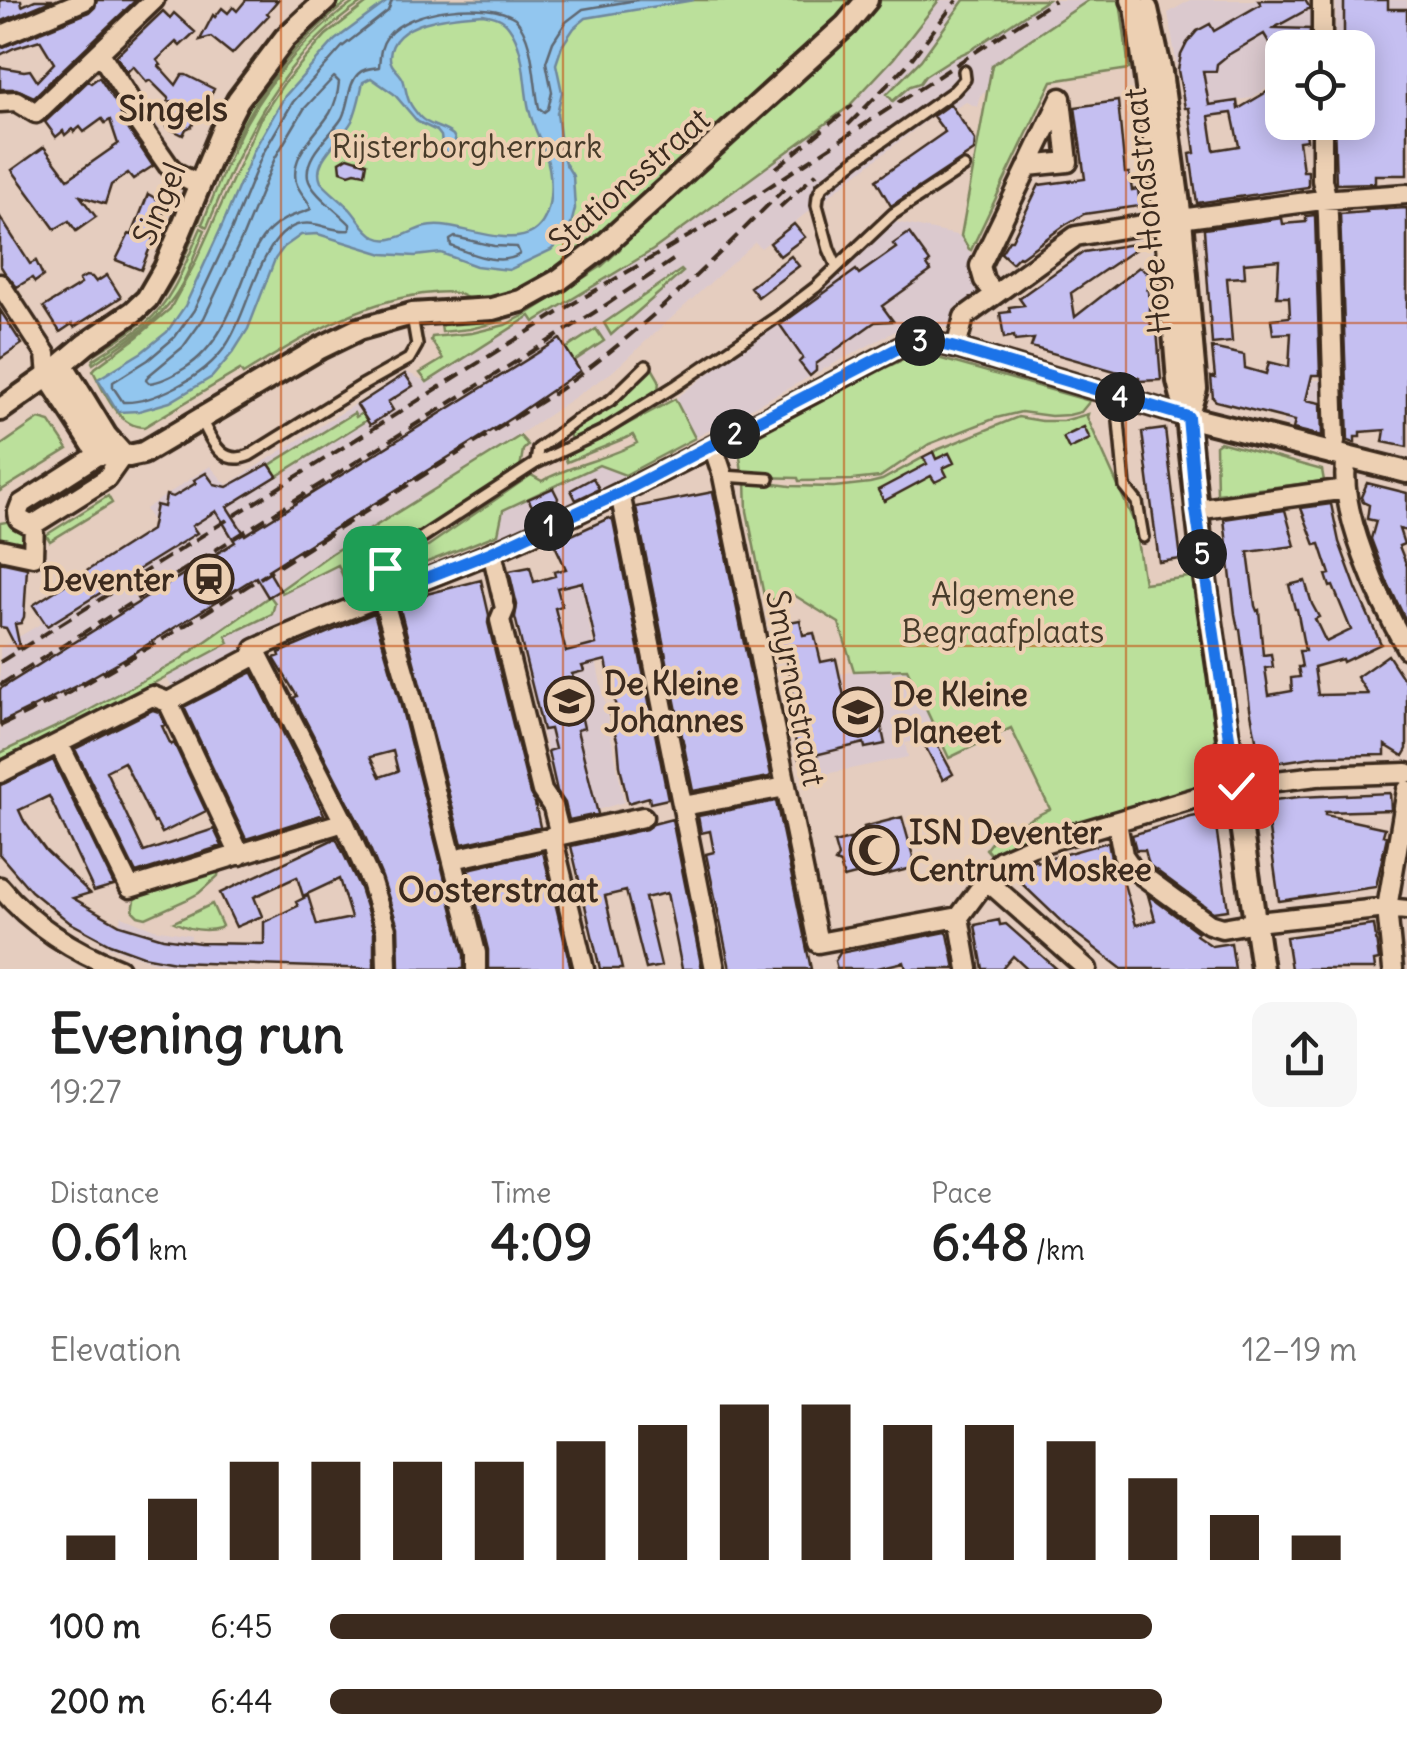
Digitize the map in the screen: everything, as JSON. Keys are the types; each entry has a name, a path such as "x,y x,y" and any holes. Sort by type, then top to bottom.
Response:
{"street":[{"path":"0,36 85,0"},
{"path":"0,102 16,101 36,113 154,0"},
{"name":"Singel","path":"0,394 86,344 147,300 160,281 222,130 254,76 285,38 326,0"},
{"name":"Stationsstraat","path":"98,454 143,453 358,329 412,314 492,310 521,301 559,280 601,248 728,134 867,0"},
{"path":"1322,0 1322,30"},
{"name":"Hoge Hondstraat","path":"1141,2 1173,220 1178,381 1188,417 1196,510 1262,969"},
{"path":"100,53 128,97 134,116 168,166 200,184"},
{"path":"1322,140 1335,441 1366,565 1407,650"},
{"path":"995,294 984,280 980,266 1028,166"},
{"path":"956,348 964,317 1076,236 1327,200 1407,194"},
{"path":"0,284 51,365 98,454 21,504 18,512 26,524 34,524 106,479 123,455 51,365"},
{"path":"168,702 251,658 255,649 492,552 620,493 910,342 924,340 956,348 1188,417 1407,472"},
{"name":"Singel","path":"0,410 51,365"},
{"name":"Smyrnastraat","path":"713,446 723,476 818,943 959,916"},
{"path":"1196,510 1346,489"},
{"path":"620,493 715,969"},
{"path":"0,548 33,556 34,524"},
{"path":"492,552 505,608 500,620 542,791 553,807 584,969"},
{"path":"382,595 476,953 476,969"},
{"path":"255,649 371,882 386,930 387,969"},
{"path":"0,773 152,696 168,702 240,856"},
{"path":"59,744 130,888 344,822"},
{"path":"968,969 959,916 1002,860 1033,846 1236,786 1317,776 1407,774"},
{"path":"683,806 786,787"},
{"path":"1392,969 1387,908 1407,790"},
{"path":"452,859 643,817"},
{"path":"1116,823 1123,855 1132,868 1209,924 1222,928 1387,908 1407,910"},
{"path":"985,879 1088,969"},
{"path":"0,887 34,921 118,969"}],"lane":[{"path":"837,267 828,249 817,205 822,187 954,91 965,79 964,71"},
{"path":"382,595 385,568 422,538 536,463 603,431 677,385 777,317 816,287 893,214 964,167"},
{"path":"201,420 225,456 238,459 250,455 409,359 417,345 412,314"},
{"path":"536,463 538,449 611,400 646,366"},
{"path":"1122,398 1118,410 1125,487 1138,502 1143,537"},
{"path":"723,476 770,479"}],"shaded area":[{"path":"919,0 1116,0 1022,62 980,96 977,107 966,102 954,109 949,103 761,248 755,242 612,372 476,464 338,565 351,598 246,646 248,653 174,690 163,671 0,753 0,648 42,623 31,605 155,526 145,509 210,466 227,485 406,372 427,382 528,317 559,292 623,252"},
{"path":"1190,0 1307,0 1311,7 1311,30 1265,30 1265,89 1251,98 1184,109 1168,13"},
{"path":"1336,0 1407,0 1407,48 1375,48 1375,30 1335,30"},
{"path":"891,221 961,236 969,249 984,288 959,310 950,328 916,320 695,438 675,399 812,295"},
{"path":"1288,380 1328,380 1329,437 1283,425"},
{"path":"599,465 629,476 557,517 496,543 503,510"},
{"name":"De Kleine Johannes","path":"581,583 624,802 597,810 598,815 568,822 564,820 510,600"},
{"name":"De Kleine Planeet","path":"907,668 938,736 905,743 908,757 803,776 784,686 854,671"},
{"path":"122,916 154,929 191,935 188,967 153,962 108,946"}],"green space":[{"path":"339,0 350,0 304,41 268,83 213,186 208,185 236,121 261,82 298,38"},
{"path":"357,0 366,0 310,46 268,100 207,227 202,224 256,105 309,40"},
{"name":"Rijsterborgherpark","path":"371,0 939,0 894,58 847,108 653,250 534,322 530,316 427,382 420,373 443,359 432,337 505,325 602,266 620,249 603,234 544,277 476,302 443,292 375,305 329,324 243,374 240,370 144,427 126,421 112,407 93,371 170,309 260,119 284,83 326,35"},
{"path":"964,0 1047,0 925,76 893,101 887,94 921,60"},
{"path":"1089,0 1120,0 1129,69 1052,81 971,250 961,236 992,65"},
{"path":"196,212 202,214 173,282 157,306 134,329 89,358 86,352 124,328"},
{"path":"201,228 205,230 187,273 166,307 137,334 93,364 94,359 140,328 164,303"},
{"path":"683,272 611,335 604,323"},
{"path":"440,317 447,322 503,321 442,332"},
{"path":"596,329 604,341 540,384 532,371"},
{"path":"915,354 1090,401 1081,412 1069,415 1021,412 996,418 929,444 880,477 799,481 742,472 740,444"},
{"path":"652,368 659,380 658,392 650,400 571,439 568,431 615,401"},
{"path":"675,399 695,438 625,475 599,465 503,510 498,534 390,577 412,557 531,475 542,481 637,443 633,435 567,462 565,457"},
{"path":"354,413 356,417 362,413 367,420 277,476 270,465"},
{"name":"Algemene Begraafplaats","path":"1088,414 1134,522 1144,583 1196,576 1220,783 1015,844 993,857 986,849 995,837 1050,809 1011,728 949,758 907,669 854,671 839,623 794,595 765,601 747,511 746,480 790,486 870,483 1018,417 1063,421"},
{"path":"39,419 50,422 68,449 0,491 0,446"},
{"path":"520,436 528,445 523,450 520,468 382,564 345,581 338,565 282,593 280,590 332,553"},
{"path":"1220,442 1322,470 1324,481 1217,494 1216,445"},
{"path":"108,496 112,503 50,541 46,535"},
{"path":"12,521 20,527 29,546 0,540 0,523"},
{"path":"270,596 275,603 272,614 226,636 229,643 0,760 0,753 75,718 175,663"},
{"path":"219,867 218,876 186,900 146,918 133,911 136,895"},
{"path":"212,904 220,928 197,929 174,922"}],"water":[{"path":"389,0 694,0 586,18 562,46 556,64 562,92 557,113 562,152 573,176 575,209 569,232 551,250 509,270 476,266 441,253 383,254 318,234 301,235 275,259 248,329 212,377 170,402 118,412 98,379 167,332 185,306 255,148 285,96 335,40","holes":["483,14 507,24 518,46 530,115 550,172 545,217 533,232 524,236 433,226 391,239 376,237 321,182 320,166 352,121 363,82 371,78 394,94 418,122 437,131 443,151 453,150 453,135 423,120 413,108 390,56 402,34 414,27 442,18"]}],"building":[{"path":"0,0 21,0 22,6 35,0 53,0 0,22"},
{"path":"97,0 136,0 34,97 16,89 0,89 0,67 30,70 37,81 54,63 40,40 0,55 0,48 90,12"},
{"path":"246,0 278,0 232,54 211,37 200,40 213,15 222,8 228,13 233,7 237,11"},
{"path":"1258,0 1305,0 1310,8 1274,28 1310,30 1265,30 1265,36 1217,64 1216,71 1203,71 1209,105 1237,101 1238,109 1265,93 1265,140 1307,140 1299,141 1303,171 1308,171 1308,187 1197,203 1189,108 1185,108 1178,70 1181,55 1197,31 1210,24 1214,31 1261,4","holes":["1232,113 1239,146 1214,150 1209,116"]},
{"path":"1344,0 1388,0 1388,9 1407,9 1407,175 1375,175 1375,183 1336,184 1335,140 1375,140 1375,30 1344,30"},
{"path":"163,11 170,18 174,13 195,32 180,46 176,42 157,60 159,66 176,85 186,75 214,89 199,118 183,135 167,127 172,116 166,113 172,102 133,66 127,72 116,56"},
{"path":"99,77 153,166 133,179 128,173 111,185 105,204 80,196 96,217 76,231 69,221 55,229 12,170 44,147 68,179 118,144 110,120 105,123 102,119 84,132 80,127 56,137 45,122 88,81"},
{"path":"1118,101 1125,173 1129,173 1132,190 1138,189 1140,206 1084,214 1012,263 1001,253 1012,240 1039,185 1085,179 1075,107"},
{"path":"950,104 975,140 974,151 891,206 876,180 945,132 933,116"},
{"path":"348,157 367,163 365,174 341,171 340,162"},
{"path":"148,194 167,205 141,270 116,260 129,234 132,235"},
{"path":"1407,208 1407,447 1383,442 1385,430 1360,432 1355,443 1348,441 1340,214"},
{"path":"1315,215 1320,375 1312,375 1306,400 1321,403 1322,436 1293,429 1295,421 1213,398 1212,348 1244,355 1245,368 1266,374 1269,362 1289,367 1291,333 1273,334 1271,319 1290,317 1289,297 1277,297 1279,260 1244,263 1245,277 1227,278 1232,342 1212,344 1204,229 1282,218 1283,224 1306,222 1306,216"},
{"path":"0,217 30,264 36,261 43,276 35,282 32,278 17,287 0,265"},
{"path":"794,224 805,237 780,256 770,243"},
{"path":"909,233 930,262 927,265 931,271 882,306 893,321 875,322 816,364 816,371 810,376 799,362 803,358 780,325 856,270 859,274 896,248 893,244"},
{"path":"1146,242 1071,293 1075,317 1139,267 1148,273 1150,322 1153,331 1157,330 1161,380 1139,381 1031,347 1034,339 1004,338 1000,313 1024,305 1019,298 1084,252"},
{"path":"791,256 799,266 758,297 750,287"},
{"path":"107,275 121,297 60,332 44,307 81,284 79,280 86,276 96,282"},
{"path":"0,310 22,344 0,359"},
{"path":"560,339 580,371 268,570 280,590 268,597 256,577 129,656 0,723 0,689 235,542 216,511 192,526 197,533 47,626 33,605 151,530 156,505 164,507 166,495 173,497 206,473 214,484 227,487 269,464 277,476 227,507 245,535"},
{"path":"405,374 413,386 388,402 393,410 370,425 357,405"},
{"path":"1084,427 1090,439 1069,449 1063,437"},
{"path":"1165,429 1181,559 1159,562 1142,432"},
{"path":"933,452 936,459 949,453 954,463 943,468 947,476 935,482 931,476 884,501 878,490 927,464 923,457"},
{"path":"593,478 599,489 576,500 571,490"},
{"path":"1367,483 1407,493 1407,531 1399,529 1404,544 1399,546 1407,566 1407,623 1371,539 1376,521 1367,519 1369,505 1361,497"},
{"path":"553,488 558,498 554,511 538,516 528,499"},
{"path":"713,492 771,775 693,791 636,507"},
{"path":"1331,504 1339,542 1381,644 1343,662 1342,659 1314,667 1318,695 1368,694 1357,677 1388,655 1407,684 1407,749 1403,756 1385,745 1385,755 1319,756 1261,765 1235,614 1224,519 1285,510 1295,546 1248,552 1263,655 1271,654 1273,667 1265,668 1269,695 1292,691 1291,678 1300,677 1298,667 1302,667 1299,651 1305,651 1289,585 1305,581 1326,642 1351,630 1333,586 1330,587 1320,544 1315,545 1301,508"},
{"path":"609,518 613,520 668,799 650,803 649,797 628,803 608,710 616,708 606,660 582,666 584,671 572,674 584,728 577,730 598,814 569,820 557,791 548,751 555,749 550,729 543,730 515,617 517,605 509,571 530,567 534,582 555,576 554,572 566,569 554,543","holes":["582,582 596,644 566,652 555,608 562,606 557,588"]},
{"path":"0,562 27,568 24,617 15,624 20,648 17,649 6,628 0,627"},
{"path":"481,580 488,623 540,827 462,844 399,605"},
{"path":"374,613 464,955 464,969 399,969 398,927 382,877 361,827 294,698 297,696 274,658","holes":["393,751 398,771 380,777 370,757"]},
{"path":"800,620 803,635 814,633 821,662 836,659 845,701 871,695 885,744 865,748 864,743 799,759 790,713 796,707 786,655 780,651 777,640 782,639 779,624"},
{"path":"251,673 324,814 246,839 184,707"},
{"path":"153,710 159,712 171,745 174,743 206,811 162,833 124,762 106,771 144,852 214,829 222,846 136,873 75,749"},
{"path":"934,739 953,774 943,780 924,744"},
{"path":"53,760 114,885 94,891 49,796 19,810 46,851 90,893 73,898 120,925 163,938 264,944 264,922 298,906 296,902 308,896 317,925 351,918 339,879 303,896 297,877 254,897 262,916 236,927 220,893 336,838 360,888 374,932 374,969 175,962 110,944 69,922 31,891 0,855 0,785"},
{"path":"1390,793 1391,810 1325,812 1385,828 1383,835 1387,836 1376,887 1279,901 1265,801"},
{"path":"776,801 811,969 730,969 706,854 714,852 710,831 701,833 698,816"},
{"path":"1214,813 1228,910 1213,912 1149,865 1145,850 1136,850 1132,835"},
{"name":"ISN Deventer Centrum Moskee","path":"902,817 916,867 877,877 875,870 844,878 840,864 835,862 838,857 834,843 866,835 864,827"},
{"path":"672,819 702,969 682,969 667,893 645,898 661,966 646,969 626,891 605,896 622,969 600,969 571,846"},
{"path":"1108,842 1136,925 1155,920 1148,895 1212,946 1231,943 1235,969 1122,969 1065,925 1020,882 1014,869"},
{"path":"543,852 571,969 488,969 488,950 468,869"},
{"path":"999,920 1000,925 1006,924 1057,969 1027,969 1013,956 1002,969 983,969 975,925"},
{"path":"1374,925 1379,960 1374,961 1375,969 1291,969 1286,937"},
{"path":"946,932 955,969 906,969 904,962 873,969 837,969 835,961 840,953"}],"railway":[{"path":"848,125 906,66 957,0"},
{"path":"0,662 574,303 732,211 1055,0"},
{"path":"776,168 853,105"},
{"path":"780,207 817,173"},
{"path":"0,726 69,693 160,641 556,392 646,321 784,189"},
{"path":"0,685 673,260"}],"place":[{"name":"Deventer","path":"209,579"},
{"name":"De Kleine Johannes","path":"569,701"},
{"name":"De Kleine Planeet","path":"858,712"},
{"name":"ISN Deventer Centrum Moskee","path":"874,850"}],"district":[{"name":"Singels","path":"173,108"},
{"name":"Oosterstraat","path":"498,889"}],"route":[{"path":"385,568 382,595 492,552 620,493 910,342 924,340 956,348 1188,417 1196,510 1236,786"}]}
